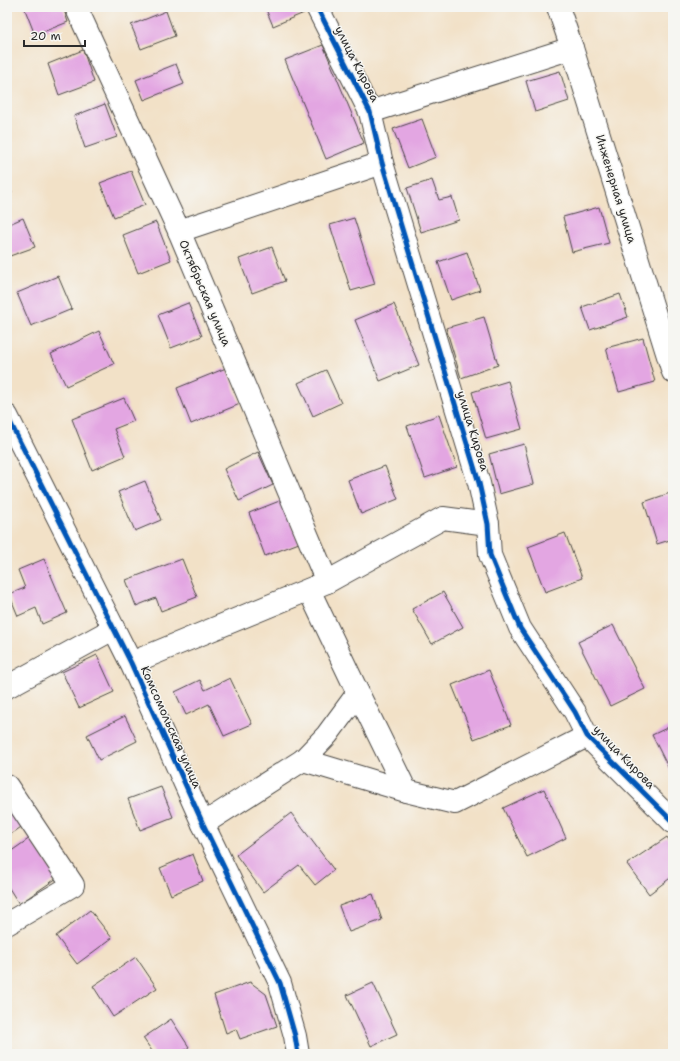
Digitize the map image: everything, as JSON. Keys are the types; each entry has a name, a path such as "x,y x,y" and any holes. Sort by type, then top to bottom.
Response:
{"street":[{"name":"Октябрьская улица","path":"76,7 180,232 318,586 358,693 406,791"},
{"name":"улица Кирова","path":"317,7 370,112 382,163 479,483 488,524 490,556 520,628 575,712 588,736 673,822"},
{"name":"Инженерная улица","path":"558,7 673,372"},
{"path":"370,112 572,48"},
{"path":"180,232 382,163"},
{"name":"Комсомольская улица","path":"7,416 131,664 203,824 280,983 295,1036 298,1054"},
{"path":"131,664 318,586 443,518 488,524"},
{"path":"7,687 113,629"},
{"path":"203,824 303,760 327,735 358,693"},
{"path":"303,760 406,791 455,803 588,736"},
{"path":"7,786 73,885 7,924"}],"building":[{"path":"24,7 63,7 68,22 35,35"},
{"path":"265,7 301,7 304,13 273,26"},
{"path":"166,11 175,36 141,49 131,25"},
{"path":"323,45 364,143 326,159 285,60"},
{"path":"83,50 94,82 59,95 48,64"},
{"path":"176,64 184,84 144,100 136,80"},
{"path":"560,71 569,101 535,112 526,81"},
{"path":"105,104 117,137 85,148 74,116"},
{"path":"422,119 436,157 408,168 393,129"},
{"path":"131,171 145,205 114,217 100,183"},
{"path":"7,180 12,193 7,196"},
{"path":"432,180 439,200 452,197 459,220 421,232 407,188"},
{"path":"599,207 609,243 572,252 563,217"},
{"path":"23,218 35,247 7,257 7,225"},
{"path":"354,218 375,284 351,291 330,225"},
{"path":"156,222 171,260 138,273 123,235"},
{"path":"272,247 285,281 252,293 239,259"},
{"path":"467,252 480,290 451,300 438,262"},
{"path":"58,276 72,309 31,326 17,293"},
{"path":"620,294 628,317 590,330 582,307"},
{"path":"188,303 202,336 171,348 158,315"},
{"path":"394,304 419,365 380,381 355,320"},
{"path":"484,317 498,365 461,378 446,328"},
{"path":"99,331 114,364 66,386 51,354"},
{"path":"643,338 655,382 619,392 606,348"},
{"path":"226,368 240,404 191,424 177,388"},
{"path":"326,370 341,403 313,416 298,383"},
{"path":"508,381 522,429 486,439 472,392"},
{"path":"124,398 134,421 114,429 125,456 92,470 72,419"},
{"path":"439,415 457,467 425,478 407,426"},
{"path":"524,444 534,484 499,494 489,454"},
{"path":"258,452 273,485 239,501 224,469"},
{"path":"385,466 398,499 361,514 348,480"},
{"path":"145,481 161,520 135,531 118,492"},
{"path":"673,492 673,539 657,544 644,502"},
{"path":"282,500 299,543 265,556 249,513"},
{"path":"565,533 582,578 545,592 528,547"},
{"path":"44,559 67,613 42,624 36,608 18,616 9,594 25,588 18,570"},
{"path":"182,559 197,597 161,611 156,598 136,606 126,580"},
{"path":"443,592 463,627 432,644 412,609"},
{"path":"613,625 645,689 610,706 578,642"},
{"path":"97,655 114,692 79,708 62,672"},
{"path":"489,670 511,725 474,739 452,685"},
{"path":"230,678 252,724 224,736 209,704 186,715 175,692 200,680 205,690"},
{"path":"125,716 137,741 99,760 87,735"},
{"path":"673,725 673,777 652,735"},
{"path":"161,787 173,817 140,830 128,799"},
{"path":"544,789 566,838 527,857 503,808"},
{"path":"7,802 24,825 7,837"},
{"path":"291,813 334,870 315,885 299,865 263,892 236,855"},
{"path":"667,837 673,846 673,876 649,894 627,864"},
{"path":"30,838 57,878 19,904 7,885 7,854"},
{"path":"193,854 203,881 171,895 160,868"},
{"path":"373,894 382,920 349,932 339,906"},
{"path":"90,910 112,938 77,964 56,936"},
{"path":"136,957 157,988 113,1017 93,986"},
{"path":"250,982 266,994 277,1026 240,1039 236,1029 226,1033 214,995"},
{"path":"373,983 397,1034 371,1046 347,995"},
{"path":"171,1019 189,1047 179,1054 154,1054 143,1038"}],"cycle path":[{"path":"317,7 370,112 382,163 479,483 488,524 490,555 520,628 575,712 587,736 673,822"},
{"path":"7,416 131,663 203,824 280,983 295,1036 298,1054"}]}
